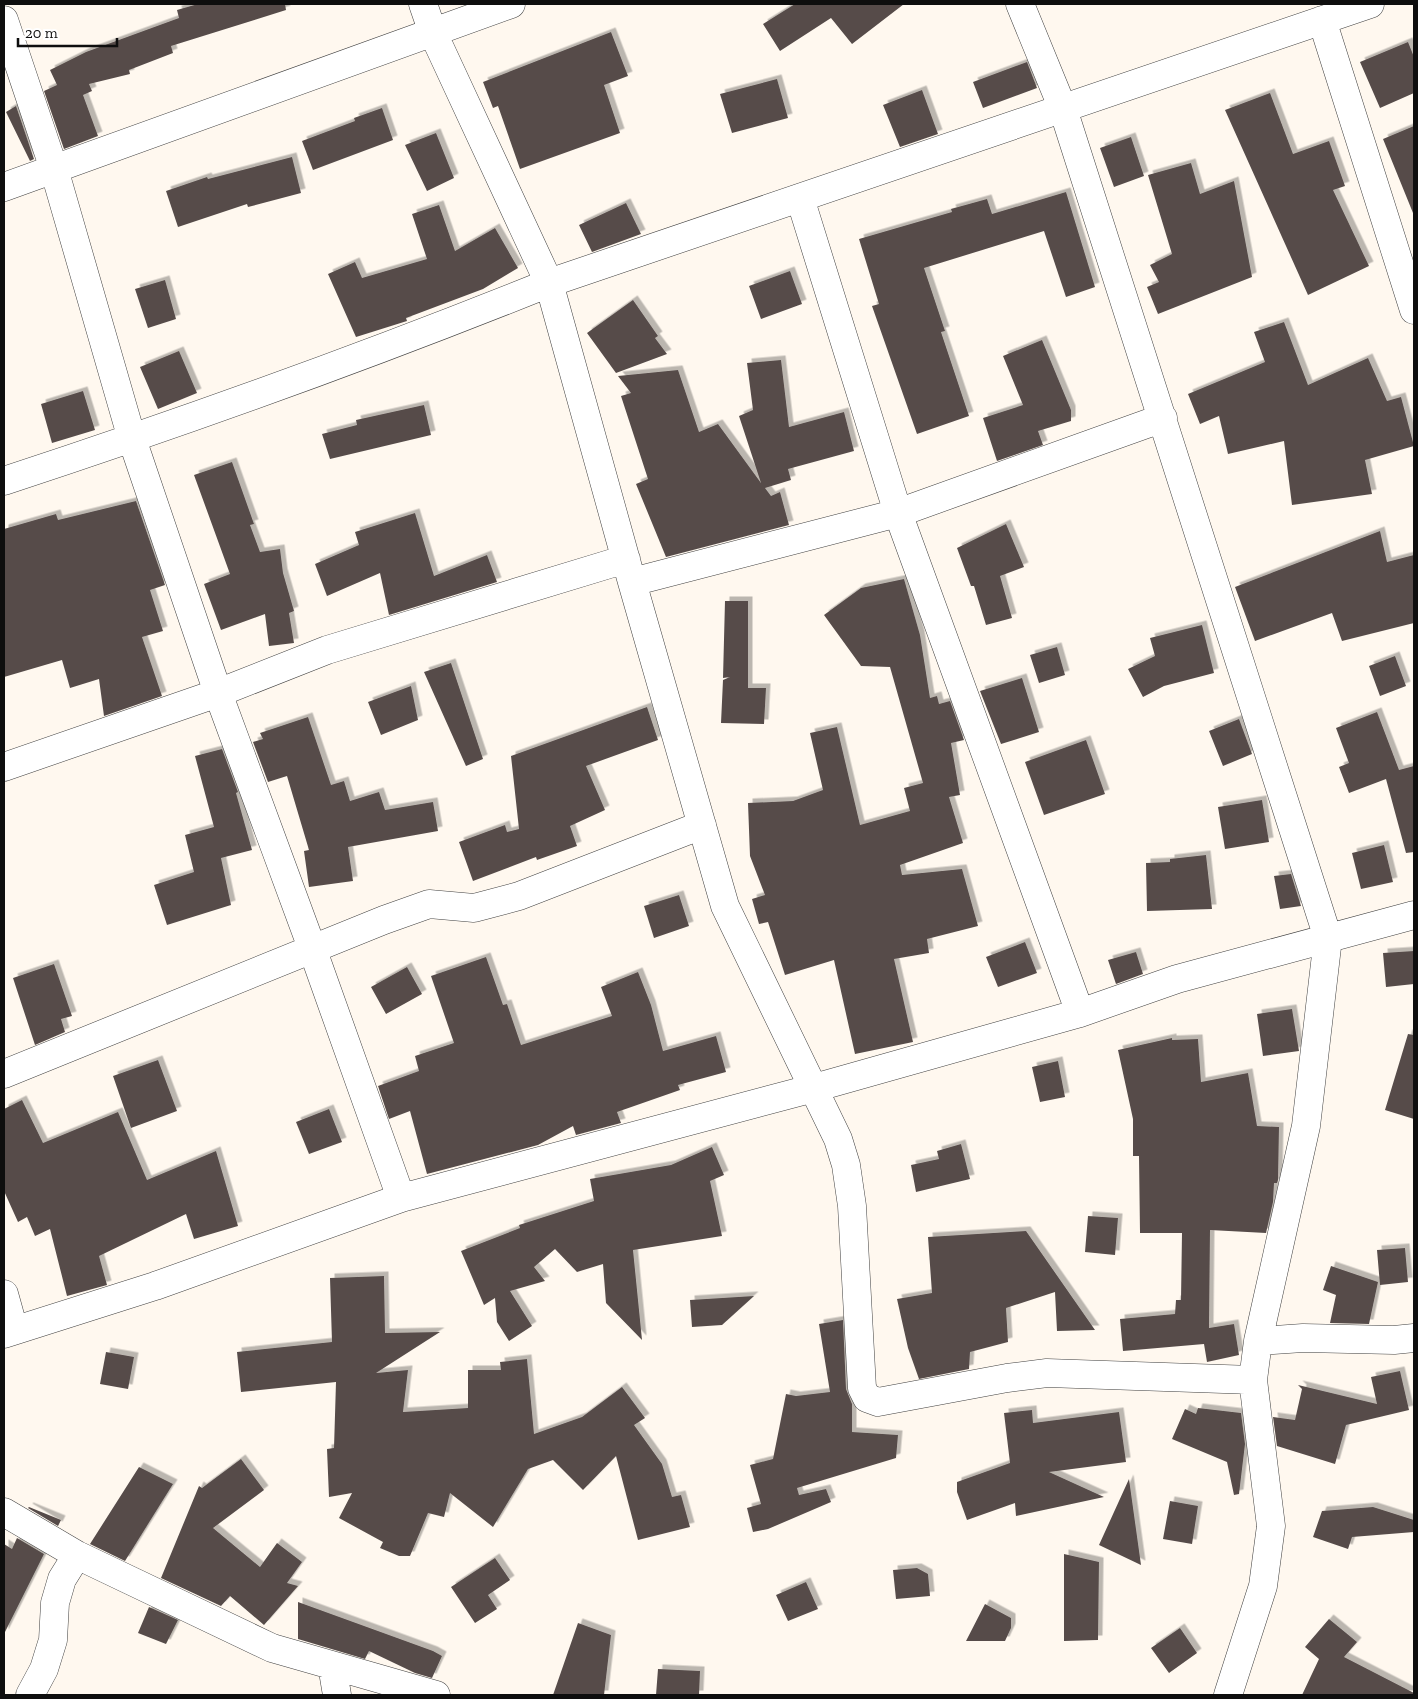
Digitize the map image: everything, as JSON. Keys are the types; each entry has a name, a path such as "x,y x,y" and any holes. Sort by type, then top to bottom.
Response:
{"street":[{"path":"423,4 433,33 549,283 725,906 838,1139 846,1165 852,1206 862,1388 867,1398 878,1402 1007,1378 1047,1373 1254,1380"},
{"path":"4,187 511,4"},
{"path":"1020,4 1063,108 1328,938 1306,1126 1258,1341 1254,1380 1271,1526 1263,1586 1228,1695"},
{"path":"4,480 132,439 464,317 549,283 1370,4"},
{"path":"4,20 54,169 132,439 218,693 401,1198"},
{"path":"1322,20 1414,310"},
{"path":"800,198 898,513 1080,1013"},
{"path":"4,767 218,693 327,650 629,571 898,513 1163,418"},
{"path":"4,1074 312,948 429,904 474,908 519,896 702,825"},
{"path":"4,1294 9,1332 155,1286 401,1198 814,1088 1080,1013 1176,979 1414,915"},
{"path":"1258,1341 1303,1338 1394,1340 1414,1338"},
{"path":"4,1512 78,1556 272,1648 436,1695"},
{"path":"30,1695 44,1669 54,1640 55,1603 62,1579 78,1556"},
{"path":"332,1665 337,1695"}],"building":[{"path":"198,4 285,4 286,10 171,46 173,53 129,70 130,74 89,84 92,91 83,95 98,136 64,149 44,91 57,85 50,70 86,52 179,18 177,10"},
{"path":"795,4 904,4 852,44 831,18 780,51 763,24"},
{"path":"611,32 628,76 604,85 620,133 520,169 498,106 493,108 483,82"},
{"path":"1408,42 1414,57 1414,93 1380,108 1360,62"},
{"path":"1027,62 1037,88 983,108 973,82"},
{"path":"777,79 788,118 732,133 720,94"},
{"path":"922,90 938,134 900,147 883,105"},
{"path":"1270,93 1293,154 1329,141 1345,186 1333,190 1369,266 1308,295 1225,110"},
{"path":"16,106 34,159 30,161 6,112"},
{"path":"382,108 393,140 313,170 302,141 355,121 354,118"},
{"path":"1414,126 1414,213 1413,213 1383,139"},
{"path":"436,133 454,178 427,191 405,145"},
{"path":"1131,137 1144,176 1114,187 1100,148"},
{"path":"292,157 301,193 248,207 247,204 178,227 166,191 207,177 208,179"},
{"path":"1191,163 1200,194 1234,181 1252,277 1158,314 1147,287 1159,282 1150,265 1172,254 1148,175"},
{"path":"1066,192 1095,287 1066,297 1044,231 924,268 945,331 941,332 969,416 917,434 872,306 879,304 859,239 952,212 951,209 987,199 992,214"},
{"path":"626,203 641,234 592,252 579,225"},
{"path":"439,205 455,251 495,228 518,268 483,289 406,318 407,321 356,337 328,274 355,262 362,278 427,259 412,214"},
{"path":"790,271 802,304 761,319 749,286"},
{"path":"165,280 176,319 148,328 135,289"},
{"path":"633,300 658,336 655,338 667,354 616,373 587,333"},
{"path":"1284,322 1308,385 1368,358 1387,401 1401,397 1414,446 1365,460 1372,494 1292,505 1284,441 1228,454 1219,416 1200,424 1188,394 1265,362 1254,332"},
{"path":"1042,340 1071,410 1071,421 1038,431 1043,445 997,461 983,418 1023,405 1003,356"},
{"path":"179,351 197,393 158,409 140,367"},
{"path":"781,360 789,427 844,412 854,451 788,469 791,480 765,488 771,496 780,492 789,525 666,557 636,484 648,479 621,396 631,393 618,376 678,370 699,432 718,424 761,483 739,416 753,410 747,363"},
{"path":"83,391 95,430 52,443 41,404"},
{"path":"424,405 431,435 330,459 322,434 357,425 356,420"},
{"path":"232,462 254,524 250,525 260,552 280,549 283,573 294,611 289,613 294,643 269,646 265,614 221,630 204,584 230,574 194,475"},
{"path":"136,501 165,585 150,590 163,631 142,637 162,696 104,716 99,679 70,688 62,660 4,677 4,529 56,514 58,520"},
{"path":"415,513 434,576 487,555 497,582 389,615 380,573 327,596 315,564 359,545 355,532"},
{"path":"1006,524 1024,567 1000,576 1012,618 986,625 974,586 971,586 957,548"},
{"path":"1380,531 1387,562 1414,555 1414,623 1342,641 1332,613 1255,641 1235,587"},
{"path":"904,579 920,635 930,698 937,696 939,704 950,701 964,740 951,743 960,795 949,797 963,843 900,865 902,875 962,869 978,926 927,939 929,953 894,959 913,1042 855,1054 834,960 785,975 768,922 759,924 752,899 765,895 750,856 748,803 793,801 823,790 810,733 837,727 860,825 910,811 904,788 923,783 890,667 861,666 824,615 861,588"},
{"path":"725,601 748,601 748,688 766,688 764,724 721,723 723,680 730,677 723,678"},
{"path":"1202,625 1214,673 1164,686 1143,697 1128,669 1155,656 1150,638"},
{"path":"1057,647 1065,675 1039,683 1030,655"},
{"path":"1395,656 1406,686 1380,696 1369,666"},
{"path":"451,663 483,759 466,766 424,672"},
{"path":"1022,678 1039,732 1001,744 980,691"},
{"path":"411,686 418,720 381,735 368,702"},
{"path":"647,707 658,740 586,766 605,810 570,826 577,846 537,860 536,857 473,881 459,842 505,825 507,832 519,829 511,756"},
{"path":"1377,712 1399,770 1414,766 1414,852 1406,853 1386,779 1349,793 1339,767 1349,763 1336,728"},
{"path":"308,717 331,785 344,781 350,801 379,792 385,810 433,802 438,831 348,847 353,881 309,887 304,851 309,850 287,776 268,782 253,742 263,739 260,733"},
{"path":"1239,719 1252,754 1223,766 1209,731"},
{"path":"1086,740 1105,794 1044,815 1025,762"},
{"path":"222,749 238,792 236,793 252,850 221,858 231,905 167,925 154,885 194,872 185,835 214,827 195,756"},
{"path":"1262,800 1269,842 1225,849 1218,807"},
{"path":"1384,845 1393,882 1361,889 1352,853"},
{"path":"1206,855 1212,909 1147,911 1146,863 1170,862 1170,859"},
{"path":"1291,874 1301,906 1280,909 1274,876"},
{"path":"679,895 689,926 654,938 644,906"},
{"path":"1025,942 1037,973 998,987 986,957"},
{"path":"1414,951 1414,984 1386,987 1383,953"},
{"path":"1136,952 1143,974 1116,984 1108,960"},
{"path":"486,957 503,1005 507,1004 521,1045 612,1016 601,987 638,972 651,1005 663,1051 716,1036 726,1072 678,1085 680,1090 617,1112 621,1123 576,1135 573,1126 538,1145 427,1174 410,1111 389,1119 378,1086 419,1071 415,1056 454,1043 431,976"},
{"path":"54,964 72,1016 61,1019 65,1032 35,1045 13,978"},
{"path":"407,967 422,994 386,1014 371,987"},
{"path":"1292,1009 1299,1051 1263,1056 1257,1014"},
{"path":"1408,1034 1414,1035 1414,1119 1385,1110"},
{"path":"1172,1038 1172,1040 1198,1039 1201,1082 1248,1073 1257,1126 1279,1127 1278,1180 1277,1183 1274,1183 1273,1202 1266,1233 1210,1230 1209,1328 1234,1324 1239,1355 1207,1362 1204,1344 1123,1351 1120,1319 1175,1314 1176,1300 1181,1300 1182,1233 1140,1233 1139,1156 1133,1156 1133,1119 1118,1050"},
{"path":"158,1060 177,1111 131,1128 113,1076"},
{"path":"1058,1061 1065,1097 1040,1102 1032,1067"},
{"path":"22,1100 43,1143 118,1112 147,1180 216,1151 238,1226 194,1239 186,1214 99,1256 107,1285 67,1296 50,1229 35,1236 27,1217 18,1222 4,1191 4,1109"},
{"path":"329,1109 342,1142 309,1154 296,1122"},
{"path":"961,1144 970,1179 916,1192 911,1165 939,1159 937,1151"},
{"path":"712,1147 724,1175 710,1181 722,1236 633,1250 642,1340 606,1303 603,1264 577,1272 555,1249 534,1267 545,1281 510,1291 532,1326 509,1341 497,1322 495,1298 484,1305 461,1251 520,1228 519,1225 594,1201 590,1179 671,1165"},
{"path":"1088,1216 1118,1218 1115,1255 1085,1252"},
{"path":"1026,1231 1095,1330 1057,1331 1055,1292 1006,1308 1008,1342 970,1352 969,1369 919,1379 908,1348 897,1299 932,1293 928,1237"},
{"path":"1405,1248 1408,1282 1380,1285 1377,1250"},
{"path":"1331,1266 1378,1282 1369,1324 1330,1323 1336,1295 1323,1290"},
{"path":"384,1276 385,1333 440,1332 376,1373 408,1370 403,1412 468,1408 468,1370 501,1370 500,1362 527,1359 534,1434 582,1417 622,1387 645,1418 634,1425 662,1464 672,1497 681,1495 690,1527 638,1540 616,1456 583,1490 553,1460 528,1469 493,1527 450,1493 444,1517 428,1513 410,1556 399,1556 380,1548 383,1542 339,1518 352,1493 329,1497 327,1449 334,1448 336,1382 241,1392 237,1352 332,1342 330,1278"},
{"path":"754,1296 722,1325 692,1327 690,1300"},
{"path":"843,1320 846,1389 852,1404 852,1432 898,1435 896,1458 797,1488 799,1495 826,1489 831,1502 768,1529 753,1532 747,1508 761,1504 750,1465 773,1459 786,1394 796,1396 830,1392 819,1324"},
{"path":"106,1352 134,1357 128,1389 100,1384"},
{"path":"1400,1371 1409,1410 1346,1425 1335,1464 1277,1446 1273,1417 1295,1420 1302,1389 1298,1385 1377,1404 1371,1377"},
{"path":"1198,1408 1241,1413 1245,1444 1239,1494 1234,1495 1227,1462 1172,1439 1185,1409 1196,1414"},
{"path":"1032,1410 1033,1423 1119,1412 1126,1462 1049,1472 1104,1497 1016,1516 1015,1503 967,1520 957,1492 957,1482 1010,1463 1004,1413"},
{"path":"241,1459 264,1490 213,1528 260,1567 277,1543 302,1562 287,1583 298,1586 264,1625 230,1596 221,1606 161,1578 199,1486 202,1488"},
{"path":"139,1467 173,1484 125,1561 90,1544"},
{"path":"1129,1479 1141,1565 1099,1545"},
{"path":"1170,1501 1198,1506 1192,1544 1163,1539"},
{"path":"1373,1507 1414,1520 1414,1532 1352,1537 1348,1549 1313,1537 1322,1511"},
{"path":"28,1508 61,1520 58,1526"},
{"path":"17,1538 44,1554 4,1634 4,1544 12,1549"},
{"path":"1064,1554 1099,1562 1098,1640 1064,1641"},
{"path":"495,1558 510,1580 488,1595 497,1609 475,1623 451,1587"},
{"path":"917,1568 928,1574 930,1596 896,1599 893,1570"},
{"path":"806,1582 818,1609 788,1621 776,1595"},
{"path":"298,1602 433,1651 442,1656 432,1678 415,1673 369,1651 365,1659 298,1639"},
{"path":"985,1604 1011,1618 1011,1628 1005,1641 966,1641"},
{"path":"149,1607 178,1620 166,1644 138,1633"},
{"path":"1329,1619 1357,1642 1344,1657 1414,1693 1414,1695 1302,1695 1319,1659 1305,1647"},
{"path":"578,1623 611,1635 604,1695 553,1695"},
{"path":"1180,1628 1197,1653 1169,1673 1151,1648"},
{"path":"658,1669 700,1671 699,1695 656,1695"}]}
